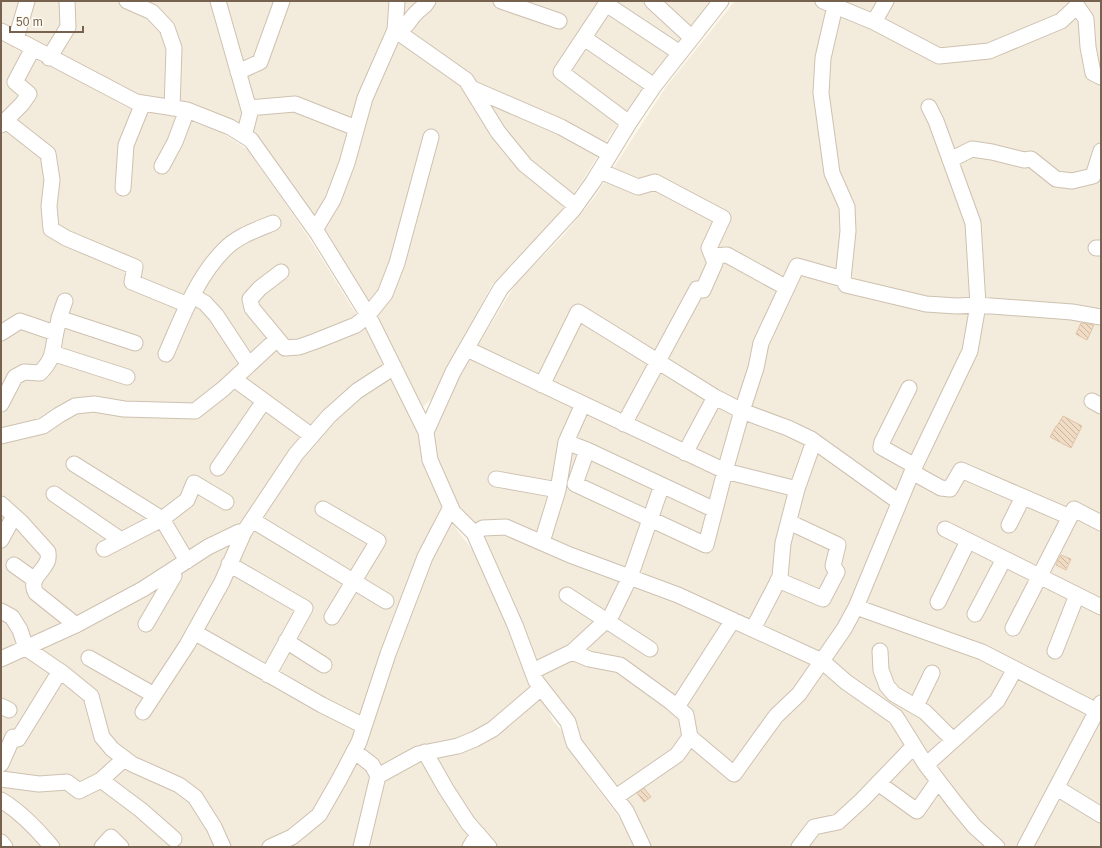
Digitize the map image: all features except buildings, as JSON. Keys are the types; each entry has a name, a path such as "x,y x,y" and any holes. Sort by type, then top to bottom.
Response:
{"street":[{"path":"16,39 26,1"},
{"path":"49,58 68,27 67,1"},
{"path":"127,1 152,12 167,28 174,48 180,109 175,142 162,166"},
{"path":"218,1 250,113 244,136"},
{"path":"238,72 260,62 282,1"},
{"path":"315,230 333,200 347,163 365,98 395,30 397,1"},
{"path":"395,30 406,27 417,11 425,7 428,1"},
{"path":"501,1 559,21"},
{"path":"652,1 692,38"},
{"path":"874,22 886,1"},
{"path":"426,432 453,372 501,288 550,237 576,206 654,86 719,2"},
{"path":"629,123 561,72 606,4 680,53"},
{"path":"1101,77 1092,73 1086,19 1074,4 1061,21 989,51 939,56 874,22 829,4 822,58 822,93 832,172 847,207 848,231 843,279 846,285 926,304 957,306 978,305 1072,312 1101,317"},
{"path":"395,30 466,80 498,132 525,165 576,206"},
{"path":"1,32 136,102 180,109 230,127 251,140 315,230 368,316 426,432 430,460 453,512 474,533 515,625 536,681 568,722 574,743 626,810 643,847"},
{"path":"584,38 654,86"},
{"path":"33,48 15,82 29,94 22,104 3,123 48,154 52,180 49,206 51,229 66,238 135,267 132,282 190,300 205,303 216,315 249,365"},
{"path":"471,88 561,127 610,154"},
{"path":"122,188 126,145 143,103"},
{"path":"249,108 295,104 356,128"},
{"path":"572,652 589,659 620,665 677,707 686,716 690,737 734,774 776,716 799,694 844,629 856,607 899,502 970,351 978,305 973,223 936,121 928,107"},
{"path":"281,272 260,288 250,298 252,308 285,348 299,347 356,325 368,316 385,294 397,263 431,137"},
{"path":"950,160 972,149 992,152 1024,160 1031,159 1056,179 1072,181 1093,176 1101,151"},
{"path":"600,171 638,187 655,182 723,218 709,248 715,262 703,290 697,289 624,424"},
{"path":"166,354 190,300 205,272 225,249 248,233 273,223"},
{"path":"713,256 726,255 787,288"},
{"path":"587,450 575,484 706,545 742,411 756,368 761,343 797,266 843,279"},
{"path":"1,404 15,377 24,372 40,373 48,364 52,353 59,318 65,301"},
{"path":"542,385 578,312 715,397 742,411 788,428 814,442 899,502"},
{"path":"59,318 135,343"},
{"path":"1,333 20,321 55,333"},
{"path":"1,436 43,426 75,406 94,404 124,409 195,411 234,379 277,339"},
{"path":"467,349 725,472 797,489"},
{"path":"52,353 127,377"},
{"path":"143,712 194,632 222,582 229,564 248,526 296,454 329,416 358,391 394,367"},
{"path":"234,379 312,436"},
{"path":"909,388 882,442 881,447 941,488 950,489 961,470 1070,517"},
{"path":"684,453 715,397"},
{"path":"218,468 264,401"},
{"path":"542,542 558,490 566,442 583,404"},
{"path":"566,442 587,450 715,510"},
{"path":"753,629 780,577 783,543 797,489 814,442"},
{"path":"74,464 162,519 187,561"},
{"path":"496,479 558,490"},
{"path":"104,549 162,519 187,500 194,483 226,502"},
{"path":"533,671 572,652 610,616 630,577 662,485"},
{"path":"54,494 121,540"},
{"path":"1009,525 1023,497"},
{"path":"1,504 48,552 48,560 33,583 32,588 36,593 76,625"},
{"path":"270,847 292,837 319,815 359,742 388,654 425,557 451,507"},
{"path":"323,509 378,541 332,617"},
{"path":"1013,628 1074,509 1101,523"},
{"path":"1,540 14,516"},
{"path":"778,580 823,599 837,572 833,566 838,545 789,522"},
{"path":"1,659 76,625 143,589 214,544 248,526"},
{"path":"248,526 354,582 386,601"},
{"path":"474,533 483,528 506,527 570,556 678,594 822,661 846,682 896,717 938,782 974,826 997,847"},
{"path":"945,530 1101,607"},
{"path":"938,602 968,541"},
{"path":"975,614 1004,559"},
{"path":"14,564 35,580"},
{"path":"229,564 305,608 268,675"},
{"path":"146,624 174,576 172,570"},
{"path":"1055,651 1077,595"},
{"path":"567,596 650,649"},
{"path":"856,607 982,652 1015,669 1099,707 1025,847"},
{"path":"1,611 12,617 20,630 26,648 60,671 91,696 102,737 112,749 132,764 179,785 195,797 214,827 223,847"},
{"path":"677,707 733,620"},
{"path":"194,632 322,705 364,726"},
{"path":"286,641 324,665"},
{"path":"880,651 881,670 887,686 894,694 925,712 953,740"},
{"path":"89,658 154,695"},
{"path":"926,765 997,701 1015,669"},
{"path":"1,764 13,737 18,738 60,671"},
{"path":"916,706 932,673"},
{"path":"378,776 418,754 458,746 475,739 493,729 541,688"},
{"path":"616,797 677,755 690,737"},
{"path":"799,847 814,827 838,822 914,747"},
{"path":"354,751 372,765 378,776 361,847"},
{"path":"425,752 468,823 489,847"},
{"path":"1,779 39,784 68,782 79,791 101,780 124,759"},
{"path":"101,780 142,810 174,839"},
{"path":"878,783 917,811 938,782"},
{"path":"1057,788 1101,815"},
{"path":"1,800 14,808 38,830 52,847"},
{"path":"470,847 478,834"},
{"path":"102,847 111,837 121,847"},
{"path":"1,842 4,847"}],"shaded area":[{"path":"1,1 713,1 610,135 583,180 542,237 492,284 434,397 422,407 378,324 242,124 180,102 146,99 1,25"},
{"path":"735,1 1101,1 1101,847 638,847 629,825 578,754 480,554 456,521 431,441 440,407 517,282 564,235 594,198 666,87"},
{"path":"1,37 126,107 166,113 221,132 251,152 312,243 372,340 419,434 425,470 457,530 474,552 553,721 568,738 585,772 627,828 633,847 1,847"}]}
